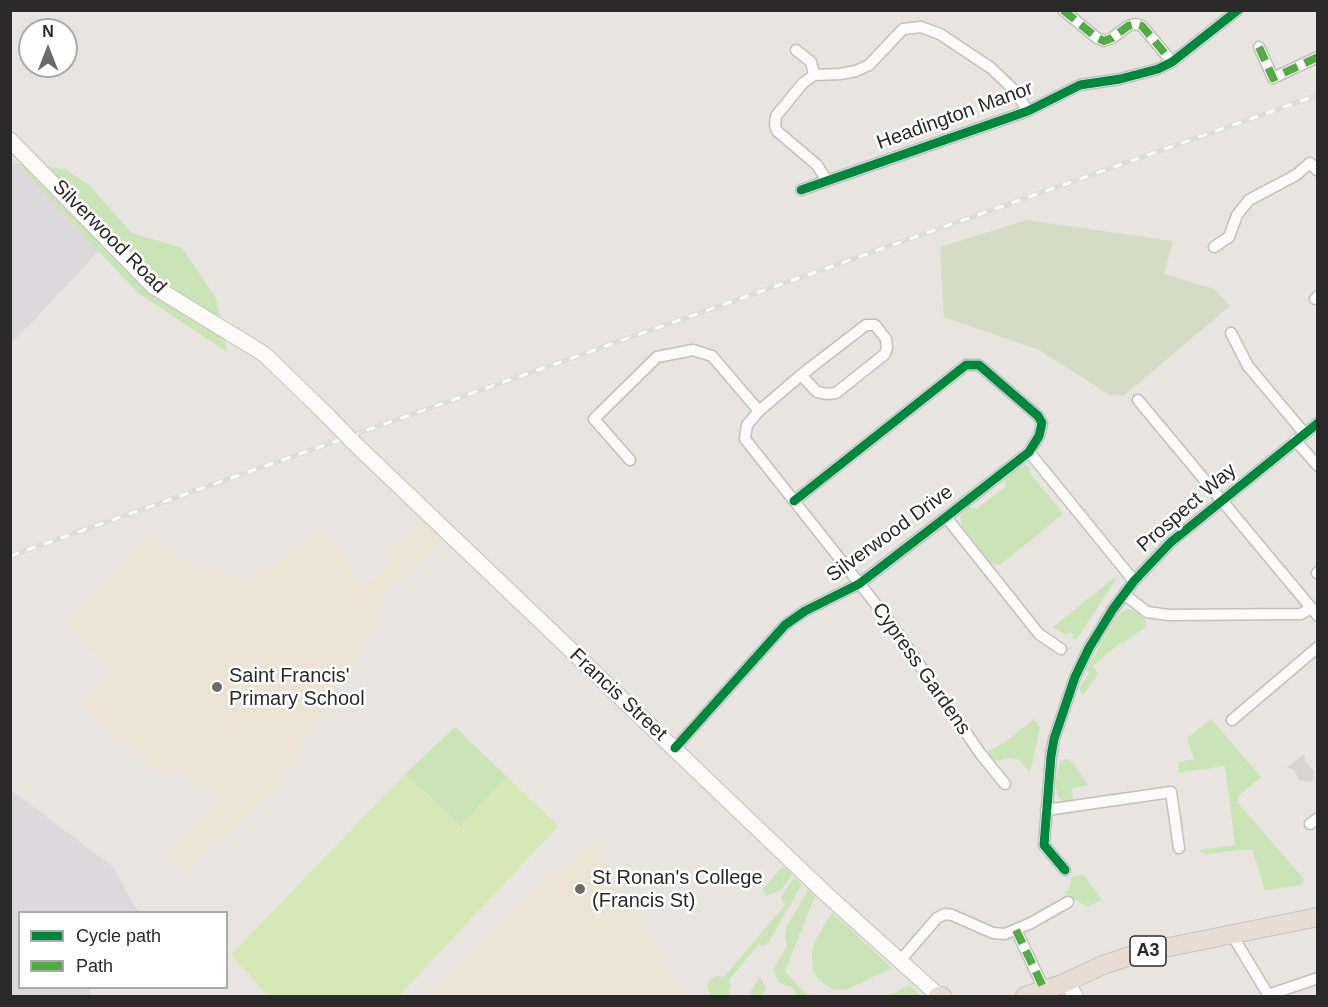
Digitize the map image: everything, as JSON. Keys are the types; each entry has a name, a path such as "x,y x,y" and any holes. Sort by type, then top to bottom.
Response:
{"highway":[{"name":"A3","path":"1025,996 1068,987 1103,965 1139,953 1317,917"}],"main road":[{"name":"Silverwood Road","path":"10,140 153,286 264,354 351,440"},
{"name":"Francis Street","path":"351,440 825,893 899,962 940,996"}],"street":[{"path":"1063,10 1096,38 1104,41 1128,26 1136,24 1142,27 1172,62"},
{"name":"Headington Manor","path":"801,190 1028,111 1073,88 1158,69 1172,62 1238,10"},
{"name":"Headington Manor","path":"814,75 856,71 869,65 903,28 921,27 940,34 991,68 1014,90 1028,111"},
{"path":"1259,47 1273,78 1317,57"},
{"path":"796,50 810,62 814,75 802,83 776,116 775,125 777,131 817,165 826,181"},
{"path":"1214,247 1229,237 1237,215 1249,200 1296,175 1310,163 1317,171"},
{"path":"630,460 594,421 595,416 657,357 693,350 712,356 759,411 801,375 866,325 875,325 886,339 885,354 836,393 817,392 801,375"},
{"path":"1231,333 1248,366 1299,436 1317,466"},
{"path":"794,501 962,368 972,364 979,365 1038,416 1042,423 1039,436 1029,452 1134,581"},
{"path":"1138,400 1314,612"},
{"name":"Cypress Gardens","path":"759,411 747,425 745,439 890,622 980,753 1005,784"},
{"name":"Prospect Way","path":"1065,870 1044,845 1046,810 1054,739 1075,677 1089,648 1134,581 1171,542 1317,423"},
{"name":"Silverwood Drive","path":"675,748 784,626 806,611 859,584 1029,452"},
{"path":"946,518 1039,634 1061,649"},
{"path":"1124,594 1148,612 1169,615 1314,612"},
{"path":"1232,720 1317,647"},
{"path":"1046,810 1171,792 1179,848"},
{"path":"899,962 937,918 945,914 993,933 1005,934 1016,930 1063,901"},
{"path":"1016,930 1044,993"},
{"path":"1232,935 1269,996 1317,978"}],"shaded area":[{"path":"11,158 99,251 11,344"},
{"name":"Saint Francis' Primary School","path":"420,520 442,541 382,597 378,626 350,664 273,792 187,871 167,853 220,799 176,764 161,778 84,704 111,670 66,624 147,537 201,568 253,580 323,527 357,580 371,583"},
{"path":"1304,754 1305,762 1314,771 1312,782 1299,780 1294,770 1286,768"},
{"path":"11,790 112,866 137,911 18,911 18,989 89,989 93,996 11,996"},
{"name":"St Ronan's College (Francis St)","path":"592,838 685,996 431,996 485,941"}],"green space":[{"path":"16,163 64,169 88,184 132,233 182,248 216,298 227,352 138,293"},
{"path":"1027,220 1173,241 1164,274 1214,289 1230,306 1123,396 1110,395 1039,350 944,317 940,247"},
{"path":"1024,465 1030,467 1029,472 1063,514 1000,565 991,564 962,526 960,516 969,507 977,509 1006,486 1005,478"},
{"path":"1114,578 1116,579 1076,640 1069,632 1066,635 1053,627"},
{"path":"1126,609 1131,609 1145,619 1146,627 1123,643 1119,643 1093,666 1098,674 1083,696 1079,689 1089,673 1086,670 1114,621"},
{"path":"1034,719 1040,728 1030,772 1018,759 1004,758 998,761 988,756 988,751 1004,743"},
{"path":"1211,719 1261,777 1238,796 1238,803 1304,879 1302,885 1265,890 1252,849 1205,854 1198,850 1235,845 1225,766 1178,773 1179,762 1194,759 1187,738"},
{"path":"455,727 507,777 461,827 405,774"},
{"path":"1067,759 1072,762 1088,785 1072,788 1073,800 1070,802 1063,801 1058,796 1055,785 1060,761"},
{"path":"405,774 460,827 507,777 558,826 399,996 268,996 231,955"},
{"path":"783,866 792,875 781,890 767,896 762,890"},
{"path":"1083,874 1102,900 1087,907 1065,893 1071,885 1071,877"},
{"path":"794,877 802,884 769,942 763,946 759,944 729,980 731,986 729,996 711,996 707,987 710,980 717,976 724,977 785,905 781,899 782,895"},
{"path":"808,890 815,896 785,971 803,991 812,996 797,996 792,987 780,983 773,970 787,945 786,928"},
{"path":"832,912 892,968 848,989 834,990 820,981 813,971 812,955 815,941"},
{"path":"760,977 766,988 762,996 753,996 750,992"},
{"path":"910,985 920,996 888,996"}],"railway":[{"path":"10,556 1318,95"}],"marked path":[{"path":"1063,10 1097,38 1104,41 1128,26 1136,24 1142,26 1172,62"},
{"path":"1259,47 1273,78 1318,57"},
{"path":"1016,930 1044,989"}],"cycle path":[{"path":"801,190 1028,111 1080,85 1120,79 1158,69 1172,62 1238,10"},
{"path":"675,748 785,625 805,611 859,584 1029,452 1039,436 1042,423 1038,416 979,365 966,365 794,501"},
{"path":"1065,870 1044,845 1051,756 1054,739 1075,677 1089,648 1113,609 1134,581 1171,542 1318,423"}],"place":[{"name":"Saint Francis' Primary School","path":"217,687"},
{"name":"St Ronan's College (Francis St)","path":"580,889"}]}
